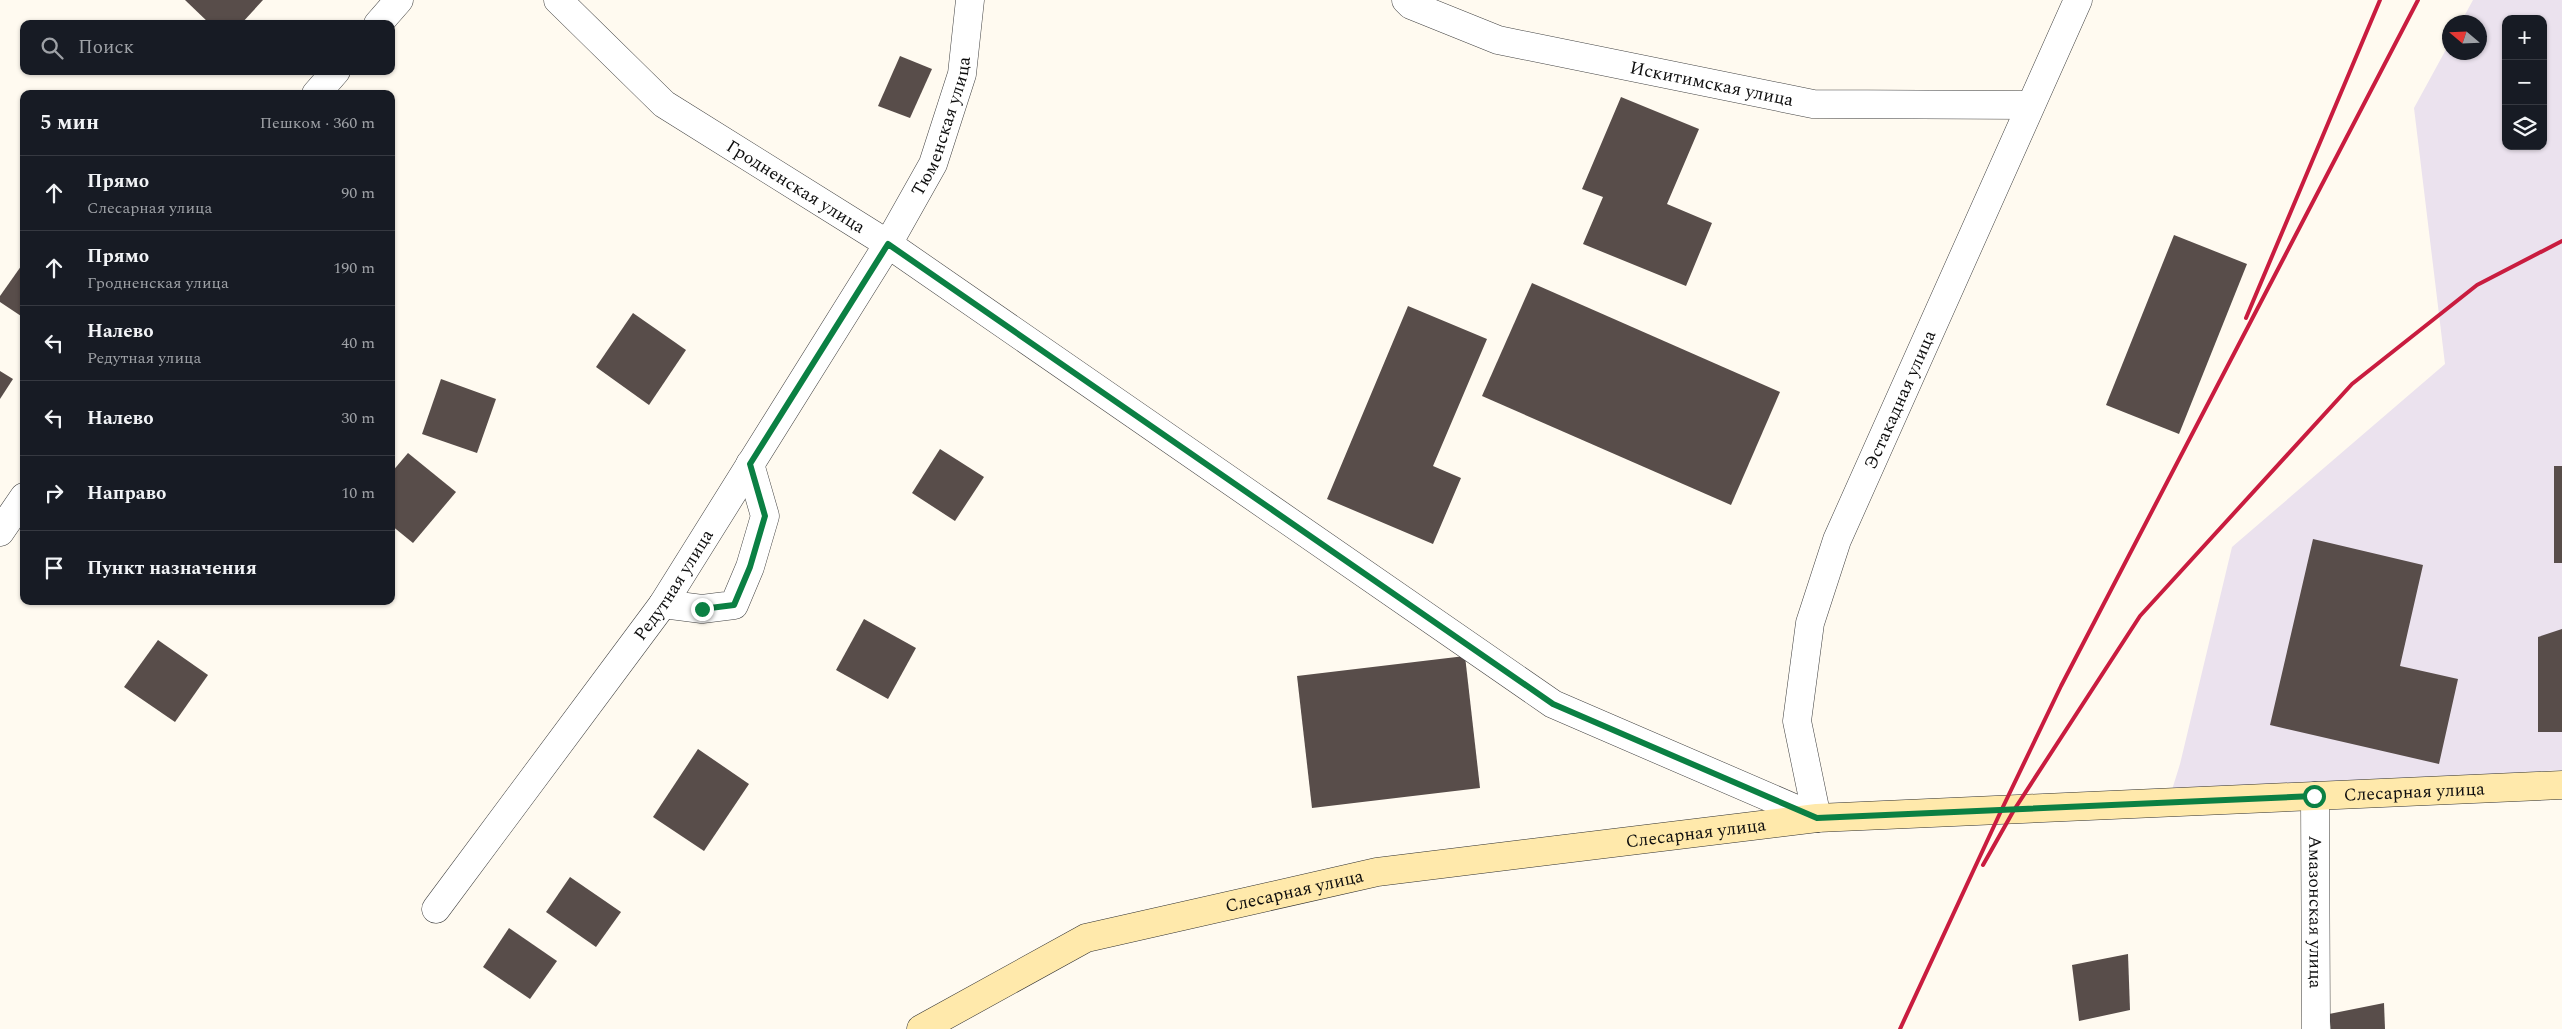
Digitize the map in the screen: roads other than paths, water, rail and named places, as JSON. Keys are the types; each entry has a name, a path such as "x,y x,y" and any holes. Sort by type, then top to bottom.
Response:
{"main road":[{"name":"Слесарная улица","path":"921,1029 1086,938 1158,920 1377,872 1817,818 2562,785"}],"street":[{"path":"382,20 399,0"},
{"name":"Гродненская улица","path":"558,0 664,104 888,244 1553,704 1817,818"},
{"name":"Тюменская улица","path":"888,244 933,164 962,74 970,0"},
{"name":"Искитимская улица","path":"1406,0 1411,5 1498,40 1813,104 2029,105"},
{"name":"Эстакадная улица","path":"1817,818 1797,721 1810,623 1838,540 2029,105 2078,0"},
{"path":"319,90 333,75"},
{"name":"Редутная улица","path":"436,909 663,604 888,244"},
{"path":"663,604 702,609 734,605 750,567 765,516 750,464"},
{"path":"0,532 20,503"},
{"name":"Амазонская улица","path":"2314,796 2316,1029"}],"railway":[{"path":"2246,318 2380,0"},
{"path":"1900,1029 2061,686 2418,0"},
{"path":"1983,865 2014,810 2140,616 2352,384 2477,285 2562,241"}]}
